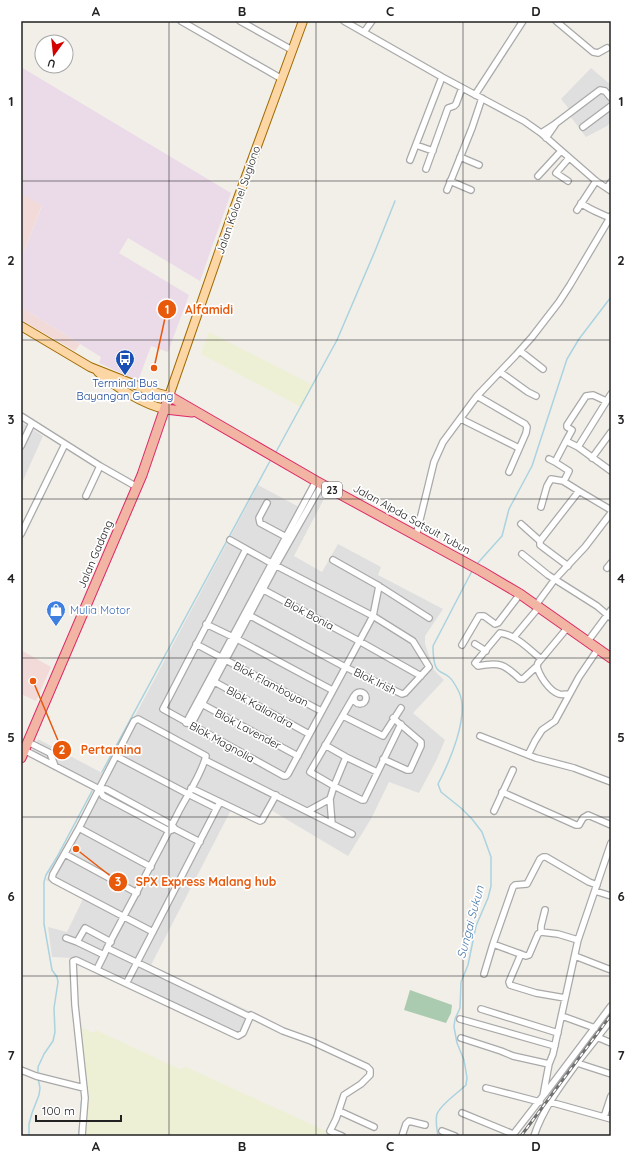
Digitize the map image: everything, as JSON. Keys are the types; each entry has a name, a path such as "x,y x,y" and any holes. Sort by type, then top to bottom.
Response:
{"highway":[{"name":"Jalan Gadang","path":"24,750 137,487 169,396"},
{"name":"Jalan Aipda Satsuit Tubun","path":"169,396 319,483 482,571 520,594 611,658"},
{"name":"Jalan Aipda Satsuit Tubun","path":"165,410 195,412"}],"main road":[{"name":"Jalan Kolonel Sugiono","path":"176,379 234,209 282,79 301,22"},
{"path":"21,326 97,370 110,382 156,408 165,410"},
{"path":"97,370 169,396"},
{"name":"Jalan Gadang","path":"169,396 176,379"}],"street":[{"path":"181,21 282,79"},
{"path":"240,21 292,50"},
{"path":"344,21 442,77 524,121 541,133 596,181 609,189 611,182"},
{"path":"364,32 372,21"},
{"path":"475,95 523,21"},
{"path":"556,21 593,52 598,53 606,48"},
{"path":"410,160 442,77"},
{"path":"426,169 448,108 456,104 462,88"},
{"path":"541,133 600,90 604,90 611,98"},
{"path":"447,190 472,128 482,98"},
{"path":"583,127 611,106"},
{"path":"546,138 555,124"},
{"path":"416,145 433,151"},
{"path":"538,176 561,151"},
{"path":"460,157 479,165"},
{"path":"568,180 556,173 569,158"},
{"path":"450,181 471,190"},
{"path":"577,210 596,181"},
{"path":"416,536 434,462 444,442 477,396 532,338 570,286 610,217 586,207 581,203"},
{"path":"520,351 543,369"},
{"path":"500,372 536,396"},
{"path":"578,447 611,394"},
{"path":"555,462 572,430 567,427 567,425 586,396 593,395 606,401"},
{"path":"477,396 525,424 527,427 526,433 509,472"},
{"path":"21,416 100,466 137,487"},
{"path":"461,419 519,448"},
{"path":"21,446 32,423"},
{"path":"592,458 611,432"},
{"path":"566,440 578,447 611,472"},
{"path":"21,534 65,444"},
{"path":"549,459 569,470 564,481"},
{"path":"86,496 100,466"},
{"path":"514,637 555,579 585,547 611,511 564,481 553,479 549,481 541,507"},
{"path":"189,724 319,483"},
{"path":"540,541 579,491"},
{"path":"267,503 259,518 260,523 288,538"},
{"path":"521,524 540,541 540,545 568,566"},
{"path":"230,540 373,616 413,641 429,665 429,668 421,676"},
{"path":"196,644 246,549"},
{"path":"522,554 555,579 596,606 609,617"},
{"path":"333,560 379,586 429,618"},
{"path":"298,756 373,616 379,586"},
{"name":"Blok Bonia","path":"261,589 421,676"},
{"path":"462,645 479,616 484,616 495,624 498,623 520,594"},
{"path":"588,641 609,617 611,610"},
{"path":"247,614 345,667"},
{"path":"206,624 332,690"},
{"path":"541,659 514,637 506,633 500,633 475,663 475,665 478,666 492,663 501,664 520,679 523,679 536,666 568,627"},
{"name":"Blok Flamboyan","path":"196,644 321,711"},
{"name":"Blok Magnolia","path":"196,644 163,706 164,710 284,776 288,774 298,756"},
{"path":"475,644 486,651"},
{"path":"528,755 534,741 542,730 555,721 569,694 598,649"},
{"path":"536,666 553,691 559,694 569,694"},
{"name":"Blok Irish","path":"345,667 402,694 405,693 421,676"},
{"name":"Blok Kaliandra","path":"212,681 309,734"},
{"path":"348,708 364,702 366,699 365,695 360,692 354,696 310,772 362,800 364,800 401,724"},
{"path":"354,696 356,702 359,704"},
{"name":"Blok Lavender","path":"200,703 298,756"},
{"path":"383,736 393,718 401,708"},
{"path":"343,716 392,741"},
{"path":"383,759 407,770 411,769 421,744 393,718"},
{"path":"98,967 123,917 172,828 206,756 205,754 138,719 135,719 52,878 123,917 153,932"},
{"path":"480,736 528,755 574,768 611,782"},
{"path":"325,745 377,772"},
{"path":"24,750 50,753 55,766"},
{"path":"24,750 99,789 106,789 134,804 172,828"},
{"path":"116,756 216,808"},
{"path":"332,824 330,799 346,757"},
{"path":"205,760 352,834"},
{"path":"494,811 513,770"},
{"path":"191,788 260,821 276,795"},
{"path":"99,789 103,796 200,842"},
{"path":"502,792 576,825 579,825 583,818 588,815 611,825"},
{"path":"308,812 330,799"},
{"path":"128,980 220,802"},
{"path":"131,810 134,804"},
{"path":"79,828 150,867"},
{"path":"543,1096 549,1064 554,1054 578,940 611,843"},
{"path":"65,854 137,892"},
{"path":"484,974 513,887 515,885 528,884 540,859 546,857 589,882 597,885"},
{"path":"595,891 611,896"},
{"path":"541,932 540,926 545,910"},
{"path":"77,942 85,928 111,942"},
{"path":"494,944 526,956 529,955 538,934 541,932"},
{"path":"541,932 558,934 578,940"},
{"path":"66,938 104,955"},
{"path":"107,948 250,1017 251,1015 282,1031 311,1041 367,1066 370,1070 370,1075 361,1084 344,1095 339,1111 328,1133 342,1136"},
{"path":"521,954 509,982 510,985 536,993 565,998"},
{"path":"575,956 611,970"},
{"path":"82,1136 85,1098 75,1005 73,961 76,960 238,1036 243,1033 250,1017"},
{"path":"462,1114 512,1135 540,1102 611,1006"},
{"path":"481,1010 558,1033"},
{"path":"562,1016 595,1028"},
{"path":"460,1019 555,1046"},
{"path":"534,1136 540,1120 550,1102 577,1063 611,1020"},
{"path":"598,1037 611,1043"},
{"path":"461,1038 513,1056 549,1064"},
{"path":"577,1063 611,1074"},
{"path":"21,1070 38,1077 84,1088"},
{"path":"486,1088 540,1102"},
{"path":"604,1117 611,1096"},
{"path":"550,1102 611,1119"},
{"path":"339,1111 374,1127"},
{"path":"402,1136 406,1124 409,1121 425,1125"},
{"path":"442,1132 455,1136"}],"shaded area":[{"path":"21,67 231,193 200,281 128,238 119,253 189,295 168,352 151,346 138,381 99,363 101,357 21,307 21,258 42,206 21,193"},
{"path":"591,68 611,85 611,122 607,126 586,137 570,116 553,130 550,139 541,129 569,109 561,99"},
{"path":"21,193 42,205 21,258"},
{"path":"21,307 80,344 75,351 21,320"},
{"path":"21,422 43,436 21,485"},
{"path":"258,485 299,507 310,488 325,497 294,556 322,572 338,544 381,567 378,575 443,609 425,636 425,644 434,670 444,680 413,713 445,740 419,793 389,782 371,819 348,856 271,810 262,825 231,810 151,965 249,1011 239,1034 73,958 52,957 48,927 67,932 83,899 46,880 64,851 95,792 29,757 38,739 104,774"},
{"path":"21,650 51,667 36,701 21,694"}],"green space":[{"path":"209,332 313,385 301,407 201,354"},
{"path":"410,990 452,1005 451,1013 446,1023 404,1010"},
{"path":"80,1027 94,1033 96,1030 182,1070 184,1066 326,1131 324,1136 84,1136 89,1095"}],"waterway":[{"path":"276,452 337,340 395,201"},
{"path":"476,565 502,536 509,509 532,466 567,359 579,339 611,297"},
{"path":"102,772 270,461"},
{"name":"Sungai Sukun","path":"438,1136 436,1119 439,1110 466,1085 467,1078 464,1060 457,1043 454,1027 455,1019 460,1008 461,982 468,965 476,926 488,898 491,886 491,857 482,832 461,808 441,792 438,784 457,739 462,714 462,702 459,692 452,680 436,668 433,646 472,571"},
{"path":"38,1074 38,1067 44,1054 53,1041 55,1032 54,1008 58,982 57,977 52,970 44,924 44,882 46,875 92,791"},
{"path":"29,1136 29,1124 39,1095 40,1088 38,1078"},
{"path":"79,1136 82,1096"}],"railway":[{"path":"521,1136 611,1015"}],"place":[{"name":"Alfamidi","path":"154,368"},
{"name":"Terminal Bus Bayangan Gadang","path":"125,376"},
{"name":"Mulia Motor","path":"56,627"},
{"name":"Pertamina","path":"33,681"},
{"name":"SPX Express Malang hub","path":"76,849"}]}
